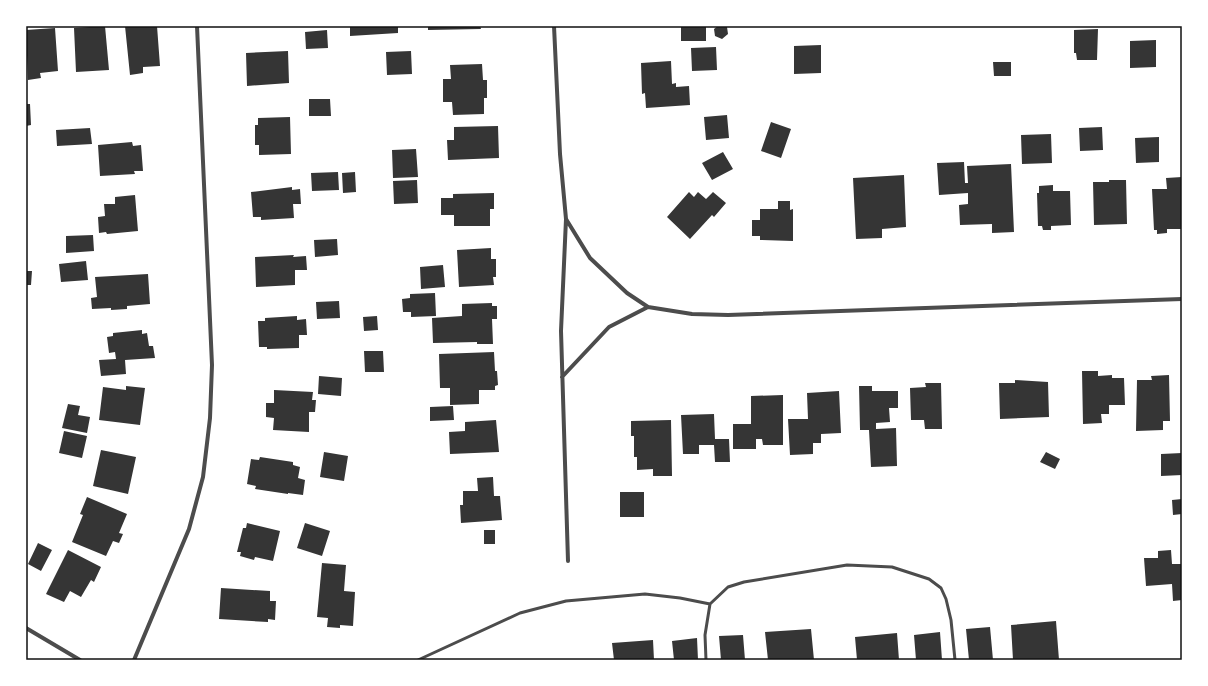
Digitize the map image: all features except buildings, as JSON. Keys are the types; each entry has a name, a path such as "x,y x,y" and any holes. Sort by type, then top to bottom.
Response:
{"street":[{"path":"134,660 189,529 202,477 210,418 212,365 197,26"},
{"path":"554,26 560,154 566,219 561,331 568,561"},
{"path":"566,219 590,258 627,293 648,307 692,314 728,315 1182,299"},
{"path":"562,377 609,327 648,307"},
{"path":"26,628 80,660"}],"lane":[{"path":"706,660 705,636 710,604 728,587 744,582 847,565 892,567 929,579 941,588 951,620 955,660"},
{"path":"418,660 520,614 566,601 645,594 680,598 710,604"}]}
